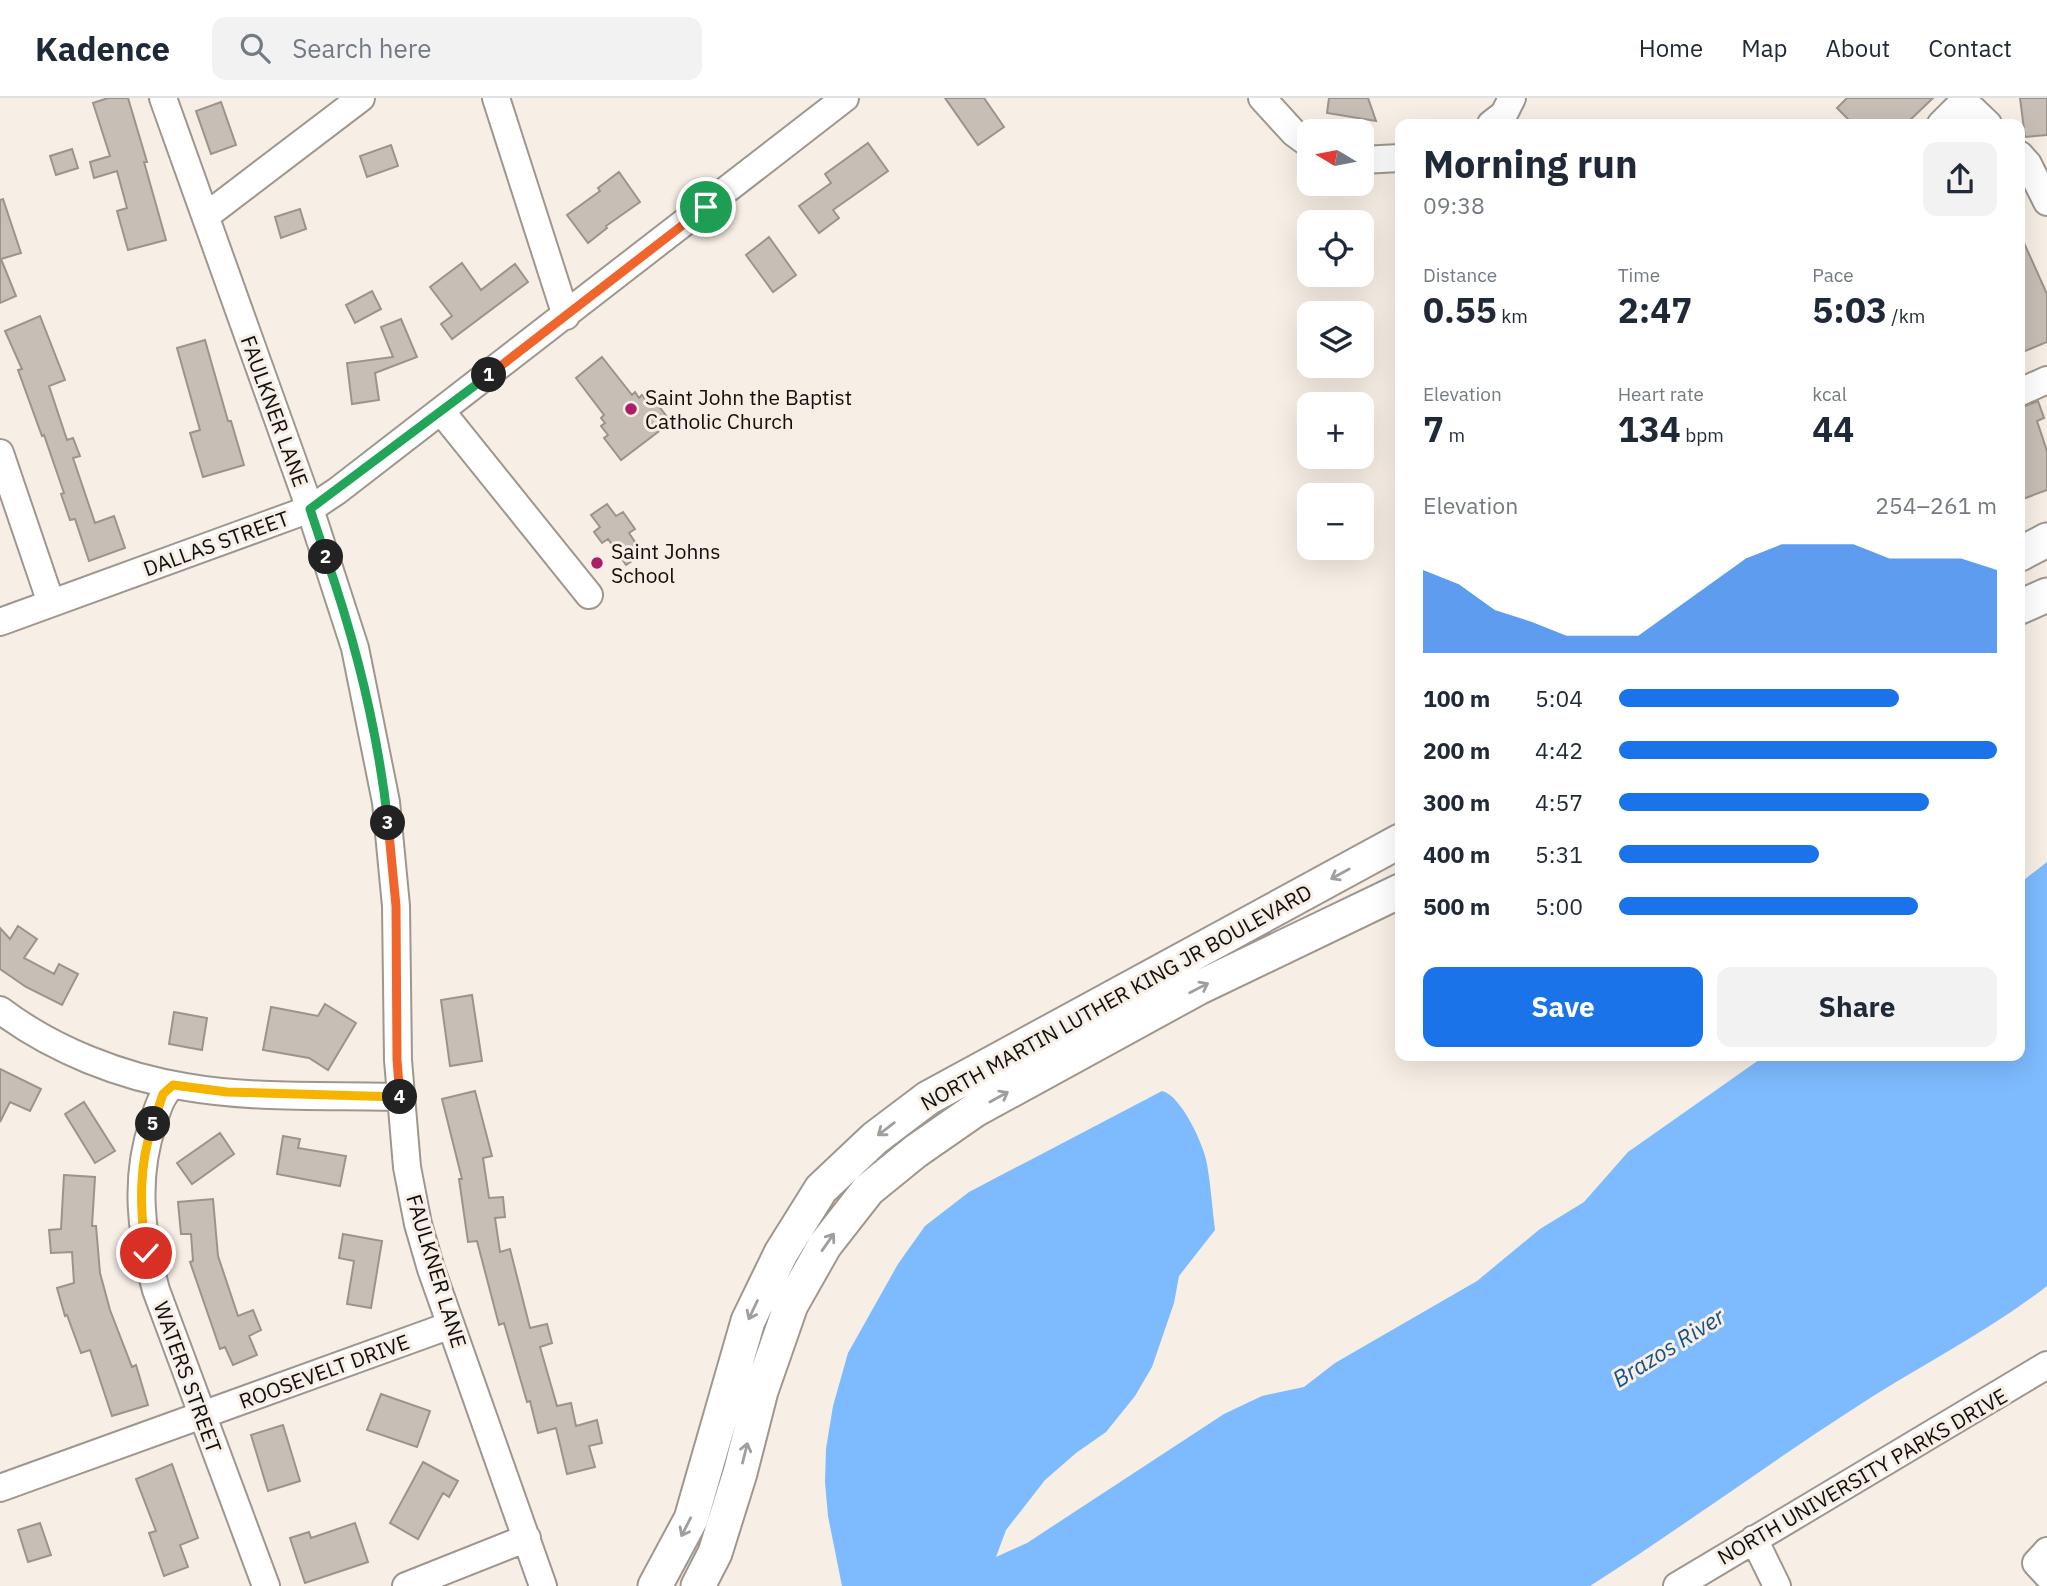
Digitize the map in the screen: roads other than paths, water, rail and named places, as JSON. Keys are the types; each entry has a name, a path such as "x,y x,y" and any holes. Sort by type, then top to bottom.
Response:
{"main road":[{"path":"2025,551 2047,540"},
{"path":"2025,605 2047,595"},
{"name":"NORTH MARTIN LUTHER KING JR BOULEVARD","path":"655,1586 691,1520 748,1321 781,1253 821,1189 875,1138 928,1098 1395,844"},
{"name":"NORTH MARTIN LUTHER KING JR BOULEVARD","path":"698,1586 715,1553 740,1473 761,1391 790,1305 825,1245 868,1190 916,1151 975,1110 1198,988 1395,893"}],"street":[{"name":"FAULKNER LANE","path":"163,98 310,509 355,648 386,802 396,906 397,1060 407,1167 418,1224 543,1586"},
{"path":"206,216 360,98"},
{"path":"496,98 566,316"},
{"name":"DALLAS STREET","path":"0,622 310,509 566,316 845,98"},
{"path":"1262,98 1297,135"},
{"path":"1498,119 1504,114 1512,98"},
{"path":"1946,119 1966,100 1983,119"},
{"path":"1374,159 1395,158"},
{"path":"2025,161 2047,202"},
{"path":"2025,391 2047,380"},
{"path":"441,411 589,595"},
{"path":"0,453 51,603"},
{"path":"0,1010 46,1039 82,1056 126,1073 173,1085 227,1092 400,1097"},
{"name":"WATERS STREET","path":"173,1085 163,1094 149,1134 143,1169 141,1215 146,1253 156,1290 266,1586"},
{"name":"ROOSEVELT DRIVE","path":"0,1488 451,1325"},
{"name":"NORTH UNIVERSITY PARKS DRIVE","path":"1677,1586 2047,1366"},
{"path":"406,1586 527,1538"},
{"path":"1754,1539 1777,1586"},
{"path":"2047,1551 2036,1563 2047,1575"}],"water":[{"name":"Brazos River","path":"2047,862 2047,1286 1999,1320 1850,1411 1590,1586 842,1586 828,1516 825,1482 826,1449 833,1406 848,1353 898,1264 925,1226 969,1192 1162,1091 1177,1101 1201,1145 1208,1172 1215,1230 1179,1276 1174,1303 1152,1367 1135,1396 1106,1432 1045,1480 1006,1530 996,1557 1027,1543 1224,1414 1262,1396 1304,1387 1335,1363 1477,1281 1540,1229 1584,1202 1628,1152 1757,1061 2025,1061 2025,879"}],"place":[{"name":"Saint John the Baptist Catholic Church","path":"631,409"},
{"name":"Saint Johns School","path":"597,563"}]}
